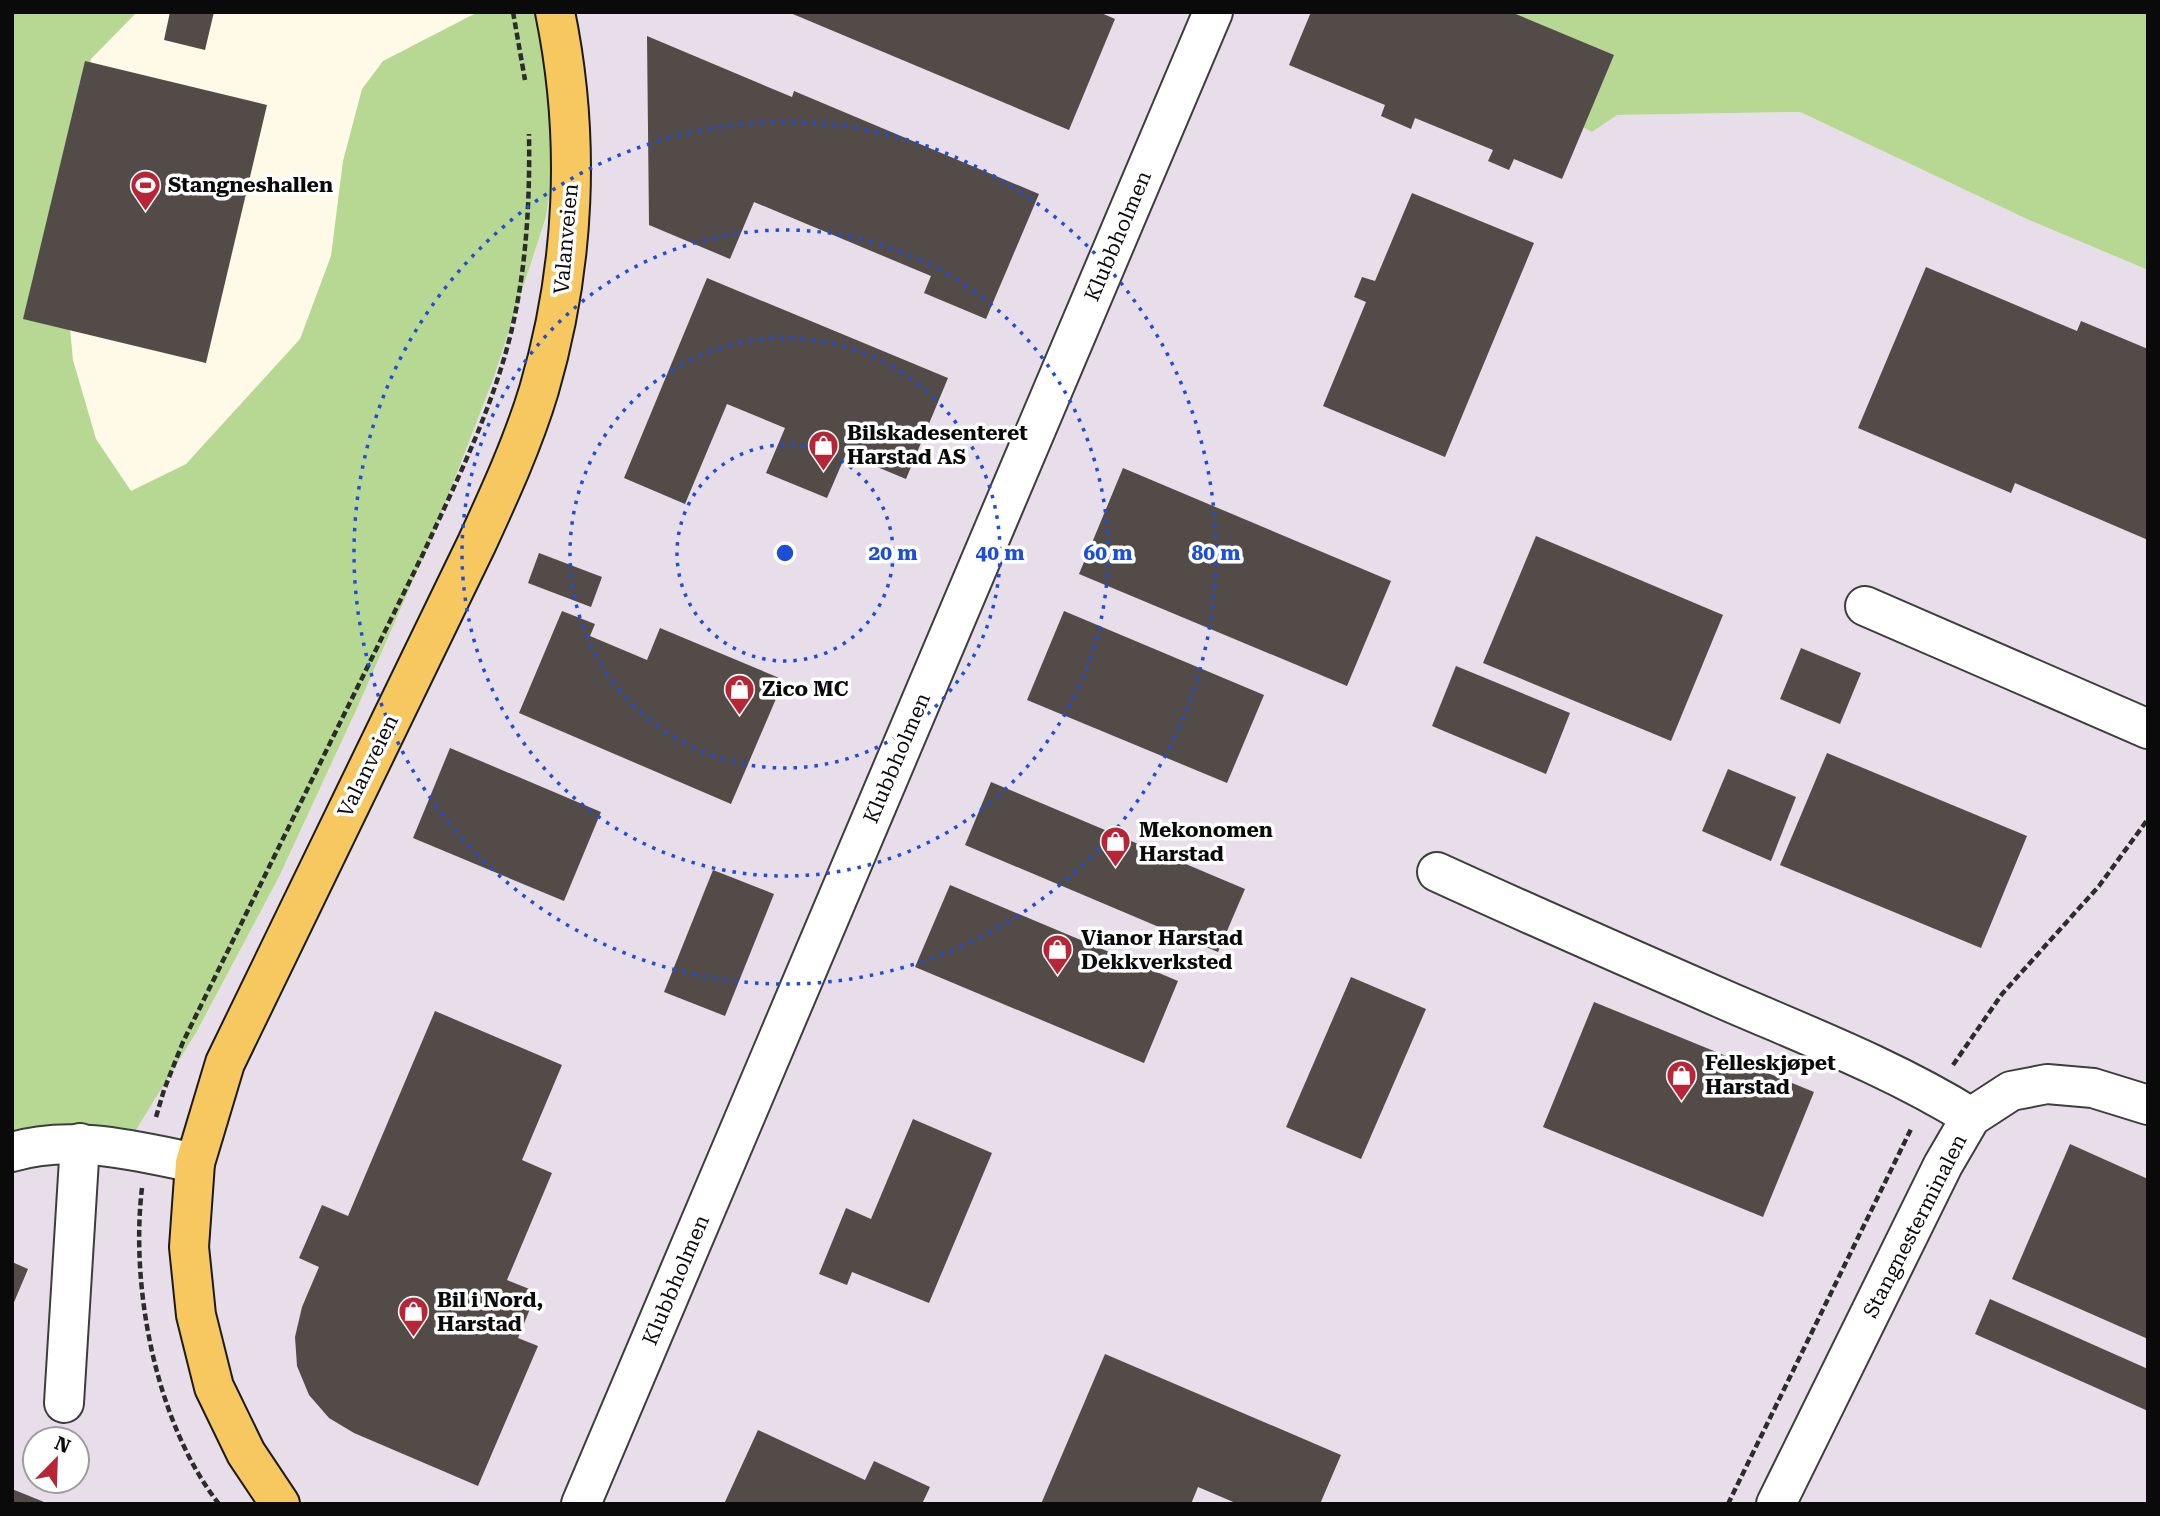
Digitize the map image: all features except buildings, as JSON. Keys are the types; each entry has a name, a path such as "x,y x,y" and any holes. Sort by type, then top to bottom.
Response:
{"main road":[{"name":"Valanveien","path":"280,1504 246,1453 214,1388 196,1315 189,1247 195,1163 225,1063 477,543 511,468 538,392 559,310 570,231 572,142 565,58 555,12"}],"street":[{"name":"Klubbholmen","path":"581,1504 1213,12"},
{"path":"1865,606 2148,729"},
{"path":"1437,872 1928,1090 1971,1117"},
{"name":"Stangnesterminalen","path":"1776,1504 1936,1177 1971,1117 2011,1091 2047,1084 2093,1087 2148,1105"},
{"path":"64,1403 80,1143"},
{"path":"12,1152 80,1143 195,1163"}],"shaded area":[{"path":"550,12 1371,12 1617,115 1800,112 2029,220 2148,270 2148,1504 12,1504 12,1135 197,1031 279,877 433,535 494,377 546,217 567,78"}],"green space":[{"path":"12,12 137,12 91,59 58,204 73,360 96,439 131,491 186,464 300,339 331,256 343,161 362,89 383,61 478,12 550,12 567,78 546,217 494,377 433,535 279,877 197,1031 121,1154 12,1135"},
{"path":"1371,12 2148,12 2148,270 2029,220 1800,112 1617,115 1592,132"}],"place":[{"name":"Stangneshallen","path":"145,212"},
{"name":"Bilskadesenteret Harstad AS","path":"824,472"},
{"name":"Zico MC","path":"739,716"},
{"name":"Mekonomen Harstad","path":"1116,869"},
{"name":"Vianor Harstad Dekkverksted","path":"1058,977"},
{"name":"Felleskjøpet Harstad","path":"1682,1102"},
{"name":"Bil i Nord, Harstad","path":"414,1339"}]}
